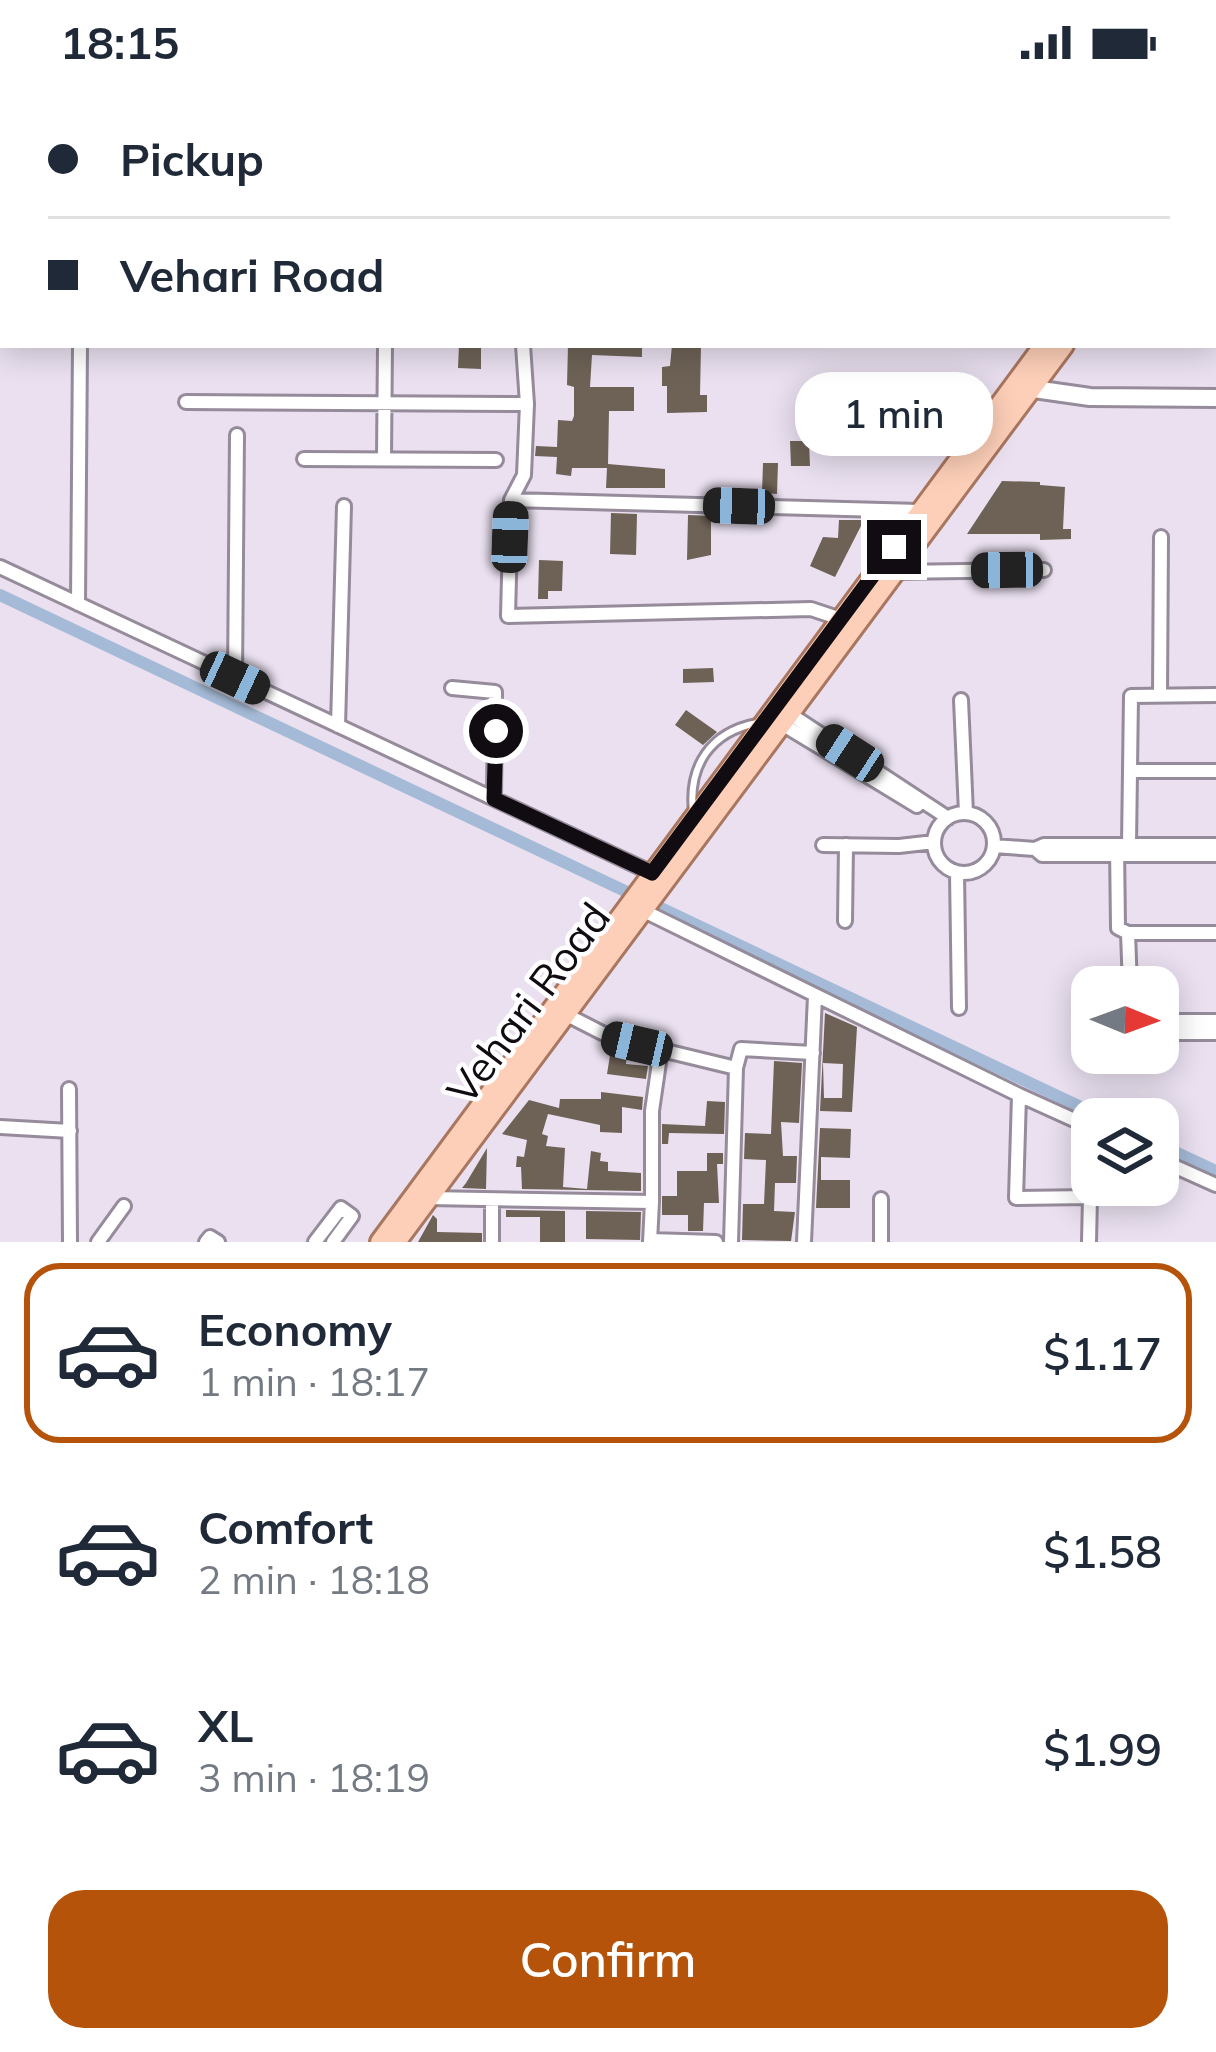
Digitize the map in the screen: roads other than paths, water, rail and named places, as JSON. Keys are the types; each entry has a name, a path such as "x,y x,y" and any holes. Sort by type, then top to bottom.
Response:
{"main road":[{"name":"Vehari Road","path":"380,1242 651,874 697,824 895,572 1022,387 1042,348"},
{"name":"Vehari Road","path":"778,720 841,619 920,511 1022,387 1061,348"},
{"path":"1022,387 1090,397 1216,398"},
{"name":"Vehari Road","path":"396,1242 642,910 697,824"}],"street":[{"path":"78,604 80,348"},
{"path":"384,457 385,348"},
{"path":"523,348 524,475 511,500 508,616 811,609 841,619"},
{"path":"186,402 527,404"},
{"path":"235,678 237,435"},
{"path":"304,459 496,460"},
{"path":"511,500 920,511"},
{"path":"338,726 344,506"},
{"path":"1160,694 1161,537"},
{"path":"0,568 651,874"},
{"path":"895,572 1044,570"},
{"path":"452,688 495,692 494,799"},
{"path":"1216,695 1137,693 1129,702 1130,771 1116,923 1128,933 1216,933"},
{"path":"961,700 966,813"},
{"path":"778,720 946,820"},
{"path":"1130,771 1216,771"},
{"path":"966,813 984,820 994,846 986,865 957,873 940,861 934,842 946,820 966,813"},
{"path":"824,845 934,842"},
{"path":"845,921 846,845"},
{"path":"1121,849 1216,845"},
{"path":"994,846 1216,855"},
{"path":"957,873 959,1008"},
{"path":"642,910 1071,1119"},
{"path":"1128,933 1129,966"},
{"path":"804,1242 815,996"},
{"path":"565,1014 612,1038 736,1068"},
{"path":"1179,1021 1216,1022"},
{"path":"1179,1033 1216,1033"},
{"path":"731,1242 736,1068 741,1048 812,1053"},
{"path":"661,1049 652,1111 650,1241 716,1242"},
{"path":"70,1089 70,1242"},
{"path":"1019,1095 1016,1198 1090,1197 1089,1242"},
{"path":"0,1127 70,1131"},
{"path":"1179,1168 1216,1185"},
{"path":"428,1198 652,1202"},
{"path":"880,1199 880,1242"},
{"path":"492,1242 493,1200"},
{"path":"98,1242 124,1206"},
{"path":"315,1242 341,1208 352,1216 333,1242"},
{"path":"206,1242 209,1237 218,1242"}],"lane":[{"path":"697,824 691,788 698,763 714,741 737,727 778,720"}],"waterway":[{"path":"0,595 1071,1102"},
{"path":"1179,1154 1216,1171"}]}
